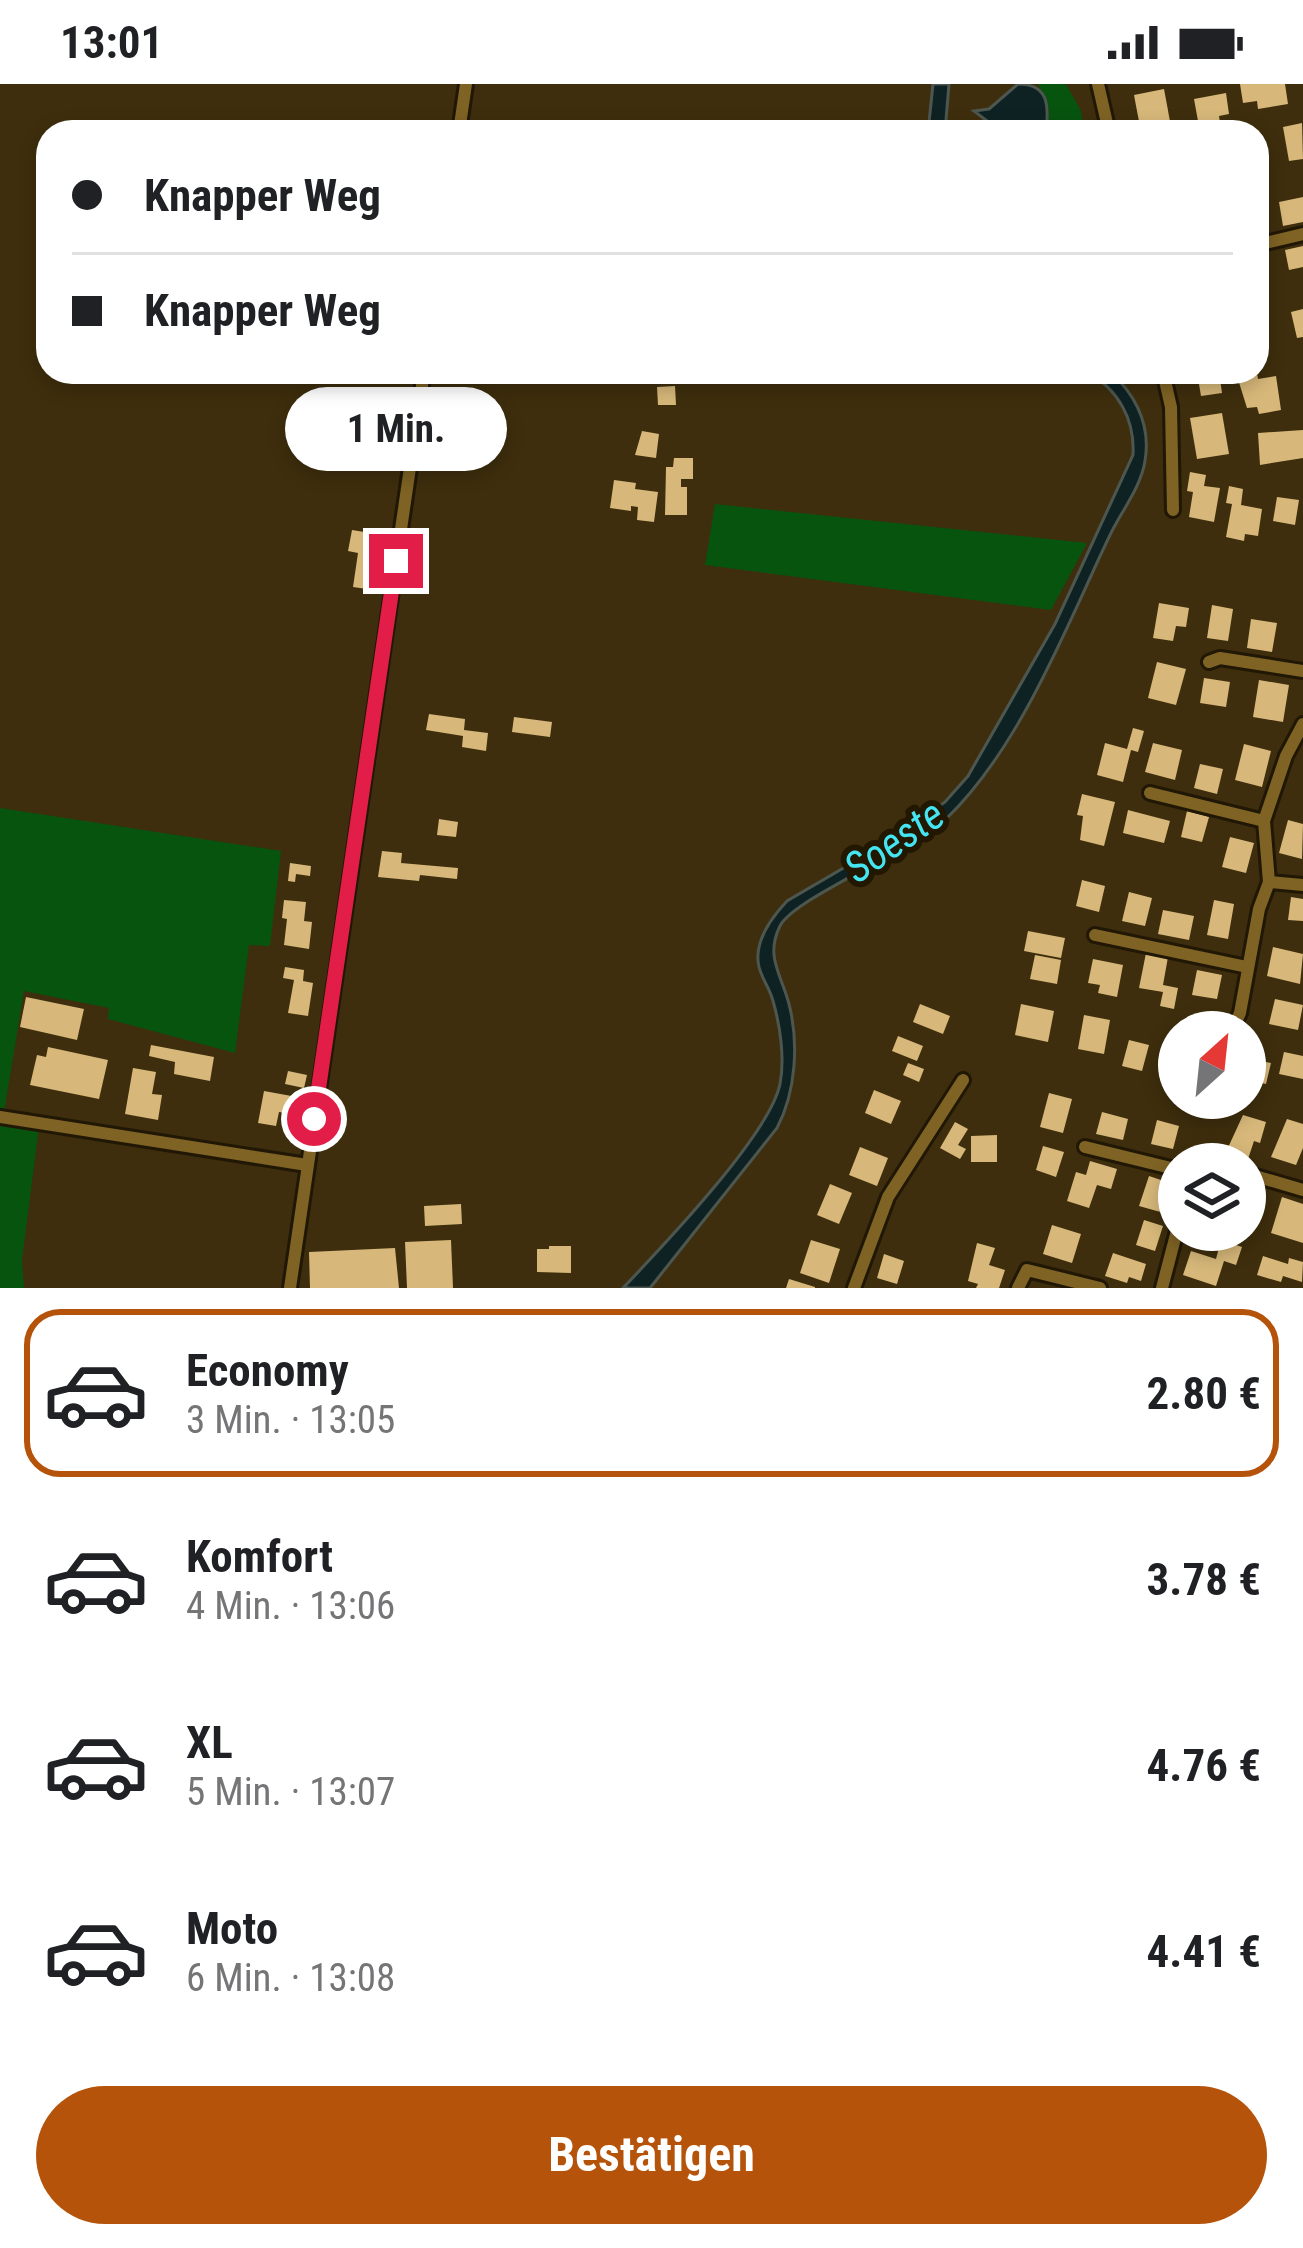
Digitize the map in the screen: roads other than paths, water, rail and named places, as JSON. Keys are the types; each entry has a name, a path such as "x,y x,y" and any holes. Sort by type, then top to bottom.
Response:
{"street":[{"path":"461,120 466,84"},
{"path":"1099,84 1106,120"},
{"path":"1269,241 1303,234"},
{"path":"290,1288 422,384"},
{"path":"1166,384 1171,407 1173,510"},
{"path":"1209,662 1220,658 1303,671"},
{"path":"1240,1011 1259,909 1269,883 1264,821 1286,756 1303,724"},
{"path":"1150,794 1264,821"},
{"path":"1269,883 1303,885"},
{"path":"1095,935 1247,967"},
{"path":"854,1288 888,1197 963,1080"},
{"path":"0,1117 307,1165"},
{"path":"1085,1147 1158,1165"},
{"path":"1266,1179 1303,1190"},
{"path":"1162,1288 1172,1251"},
{"path":"1018,1288 1027,1270 1100,1288"}],"water":[{"path":"933,84 949,84 946,120 929,120"},
{"path":"1018,84 1028,85 1045,98 1047,120 986,120 974,111 989,109"},
{"name":"Soeste","path":"1104,384 1122,384 1140,412 1146,448 1143,471 1040,684 998,756 947,818 807,902 780,926 774,956 789,1004 795,1051 792,1083 777,1128 650,1288 623,1288 736,1160 772,1105 780,1084 781,1042 758,958 770,923 787,901 900,835 945,802 968,776 1055,624 1133,455 1131,429"}]}
